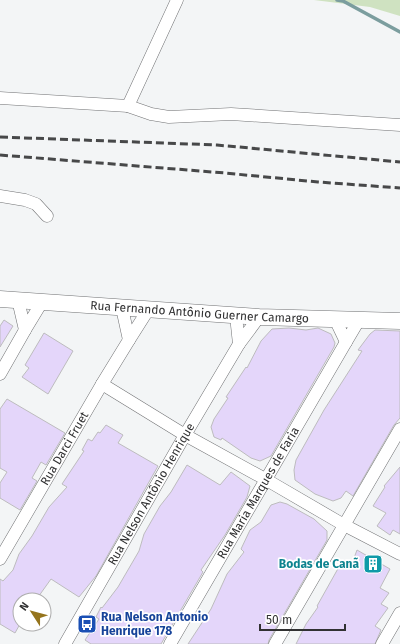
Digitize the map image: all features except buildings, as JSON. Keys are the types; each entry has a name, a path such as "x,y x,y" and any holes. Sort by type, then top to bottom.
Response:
{"street":[{"path":"128,106 176,0"},
{"path":"0,98 128,106 151,114 169,117 231,114 400,125"},
{"path":"0,196 25,200 36,204 47,216"},
{"name":"Rua Fernando Antônio Guerner Camargo","path":"0,299 236,316 400,321"},
{"path":"18,300 25,330"},
{"path":"0,374 42,302"},
{"path":"122,308 130,340"},
{"name":"Rua Darci Fruet","path":"0,559 102,384 148,310"},
{"path":"236,316 239,344"},
{"name":"Rua Nelson Antônio Henrique","path":"65,644 185,435 239,344 259,317"},
{"path":"335,319 346,342"},
{"name":"Rua Maria Marques de Faria","path":"170,644 359,320"},
{"path":"102,384 185,435 400,554"},
{"path":"275,644 400,429"},
{"path":"382,644 400,613"}],"green space":[{"path":"314,0 400,0 400,16 370,7"}],"waterway":[{"path":"337,0 343,1 400,32"}],"railway":[{"path":"0,137 217,145 400,162"},
{"path":"0,155 400,188"}],"place":[{"name":"Bodas de Canã","path":"373,564"},
{"name":"Rua Nelson Antonio Henrique 178","path":"87,624"}]}
